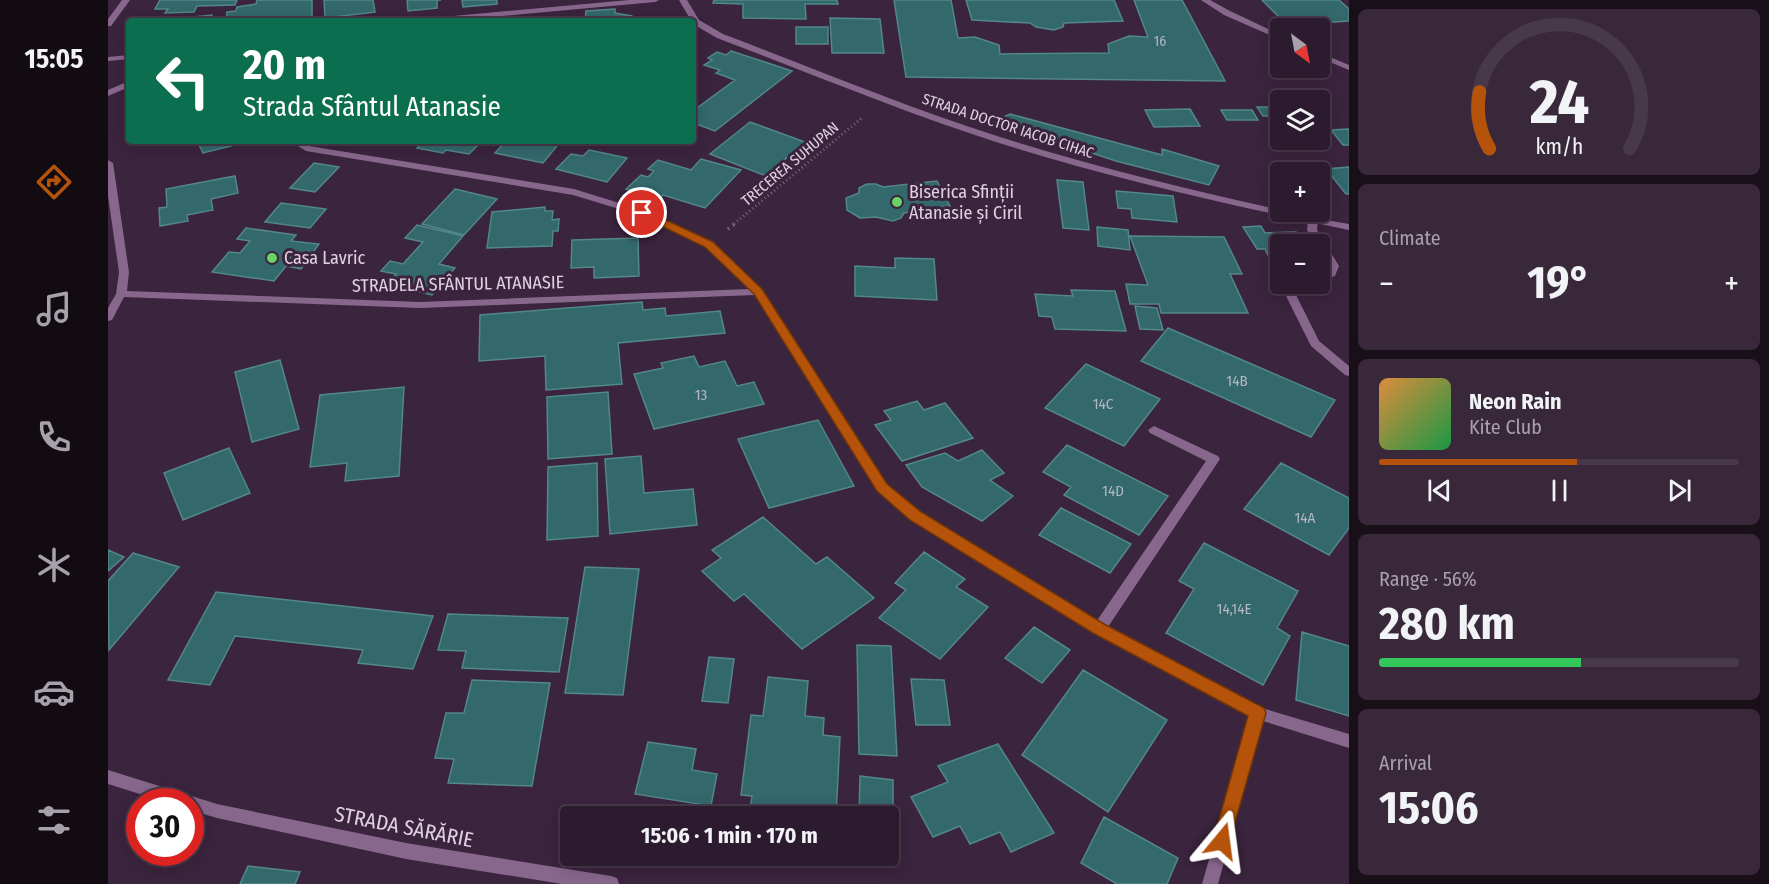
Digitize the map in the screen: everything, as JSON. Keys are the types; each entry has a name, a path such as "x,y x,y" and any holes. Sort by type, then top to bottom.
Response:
{"street":[{"path":"108,24 126,0"},
{"path":"454,18 655,0"},
{"name":"STRADA DOCTOR IACOB CIHAC","path":"683,0 694,18"},
{"path":"1205,0 1270,33"},
{"name":"STRADA DOCTOR IACOB CIHAC","path":"696,22 720,36 996,139 1223,201 1270,210"},
{"path":"108,59 126,57"},
{"path":"1330,59 1349,68"},
{"path":"108,93 126,85"},
{"path":"300,144 306,148 574,192 642,213 709,245 758,292 882,488 916,516 1099,629 1258,713 1349,741"},
{"path":"108,163 124,272 121,294 108,318"},
{"name":"STRADA DOCTOR IACOB CIHAC","path":"1326,222 1349,227"},
{"path":"1330,260 1334,266 1330,274"},
{"name":"STRADELA SFÂNTUL ATANASIE","path":"121,294 420,305 758,292"},
{"path":"1290,294 1315,343 1349,372"},
{"path":"1099,629 1214,459 1154,430"},
{"path":"1210,884 1258,713"},
{"path":"108,777 143,788"},
{"name":"STRADA SĂRĂRIE","path":"204,807 406,851 611,884"}],"path":[{"name":"TRECEREA SUHUPAN","path":"709,245 884,99"}],"building":[{"path":"160,0 237,0 235,5 197,6 194,12 165,13 168,9 155,9"},
{"path":"257,0 312,0 312,18 226,18 227,12 236,11 237,7 256,4"},
{"path":"324,0 373,0 375,12 325,18"},
{"path":"407,0 437,0 437,8 408,11"},
{"path":"462,0 497,0 497,4 463,7"},
{"path":"714,0 837,0 838,4 805,4 806,19 743,18 743,4 713,3"},
{"path":"894,0 951,0 958,38 975,37 999,45 1000,54 1109,53 1108,44 1129,36 1148,37 1134,0 1182,0 1225,81 906,77"},
{"path":"966,0 1114,0 1123,21 1064,23 1063,27 1054,30 1036,27 1030,23 972,20"},
{"path":"1262,0 1339,0 1349,9 1349,21 1330,22 1330,18 1280,18"},
{"path":"615,9 615,13 633,18 585,18 586,11"},
{"path":"212,15 212,18 182,18"},
{"path":"830,18 880,19 884,53 832,53"},
{"path":"796,27 828,27 828,44 796,44"},
{"path":"731,51 792,71 715,131 696,124 696,109 735,80 716,73 720,70 704,65 712,60 708,58 717,52 726,55"},
{"path":"1257,107 1270,107 1270,116 1263,116"},
{"path":"1190,109 1200,126 1154,127 1145,110"},
{"path":"1221,110 1252,110 1258,120 1227,120"},
{"path":"1010,114 1162,155 1162,149 1219,166 1209,185 1116,161 995,121"},
{"path":"750,122 805,142 766,176 710,154"},
{"path":"1349,129 1349,145 1343,145 1331,130"},
{"path":"198,144 239,144 203,153"},
{"path":"421,144 479,144 469,154 446,150 443,153 417,148"},
{"path":"503,144 559,144 543,163 495,153"},
{"path":"589,150 627,158 607,182 556,169 571,154 583,156"},
{"path":"701,159 741,170 705,208 663,195 657,201 628,193 630,190 626,189 641,175 648,177 654,171 648,169 658,160 691,170"},
{"path":"314,163 339,167 315,192 290,188"},
{"path":"1349,167 1349,194 1346,194 1330,174 1330,169"},
{"path":"235,176 238,193 211,199 213,210 187,215 188,221 160,226 159,208 167,207 166,189"},
{"path":"1057,180 1083,182 1089,230 1063,228"},
{"name":"Biserica Sfinții Atanasie și Ciril","path":"937,181 950,206 904,213 901,218 893,221 876,217 860,218 847,210 846,198 859,193 859,188 867,184 883,187"},
{"path":"455,189 497,199 464,235 422,224"},
{"path":"1116,191 1173,196 1177,222 1132,218 1131,209 1118,208"},
{"path":"281,203 326,209 310,228 265,222"},
{"path":"545,207 545,211 553,211 552,220 559,219 558,231 553,231 552,246 487,248 492,212"},
{"path":"417,225 463,236 439,264 455,268 432,295 387,284 396,274 381,271 390,261 403,264 423,242 405,238"},
{"path":"1261,226 1265,233 1296,232 1297,234 1270,234 1270,255 1268,255 1265,249 1257,249 1243,227"},
{"path":"1097,227 1128,230 1130,250 1098,246"},
{"path":"246,228 296,235 291,241 319,244 301,269 286,266 274,281 212,272 229,252 240,253 250,241 237,239"},
{"path":"1130,236 1224,237 1242,274 1230,274 1248,313 1161,313 1159,304 1130,304 1126,284 1148,285"},
{"path":"638,238 639,276 594,278 594,267 571,268 572,240"},
{"path":"895,258 934,259 937,300 855,296 855,266 895,268"},
{"path":"1071,290 1115,291 1126,331 1055,329 1052,317 1039,316 1035,294 1073,296"},
{"path":"642,302 643,310 665,308 666,316 720,311 725,333 618,343 622,384 546,390 545,356 479,361 480,315"},
{"path":"1135,306 1157,308 1163,330 1140,329"},
{"path":"1168,328 1335,400 1311,437 1141,361"},
{"path":"694,356 699,367 725,361 737,386 754,382 764,404 654,429 634,374 663,368 661,363"},
{"path":"280,360 299,429 252,442 235,372"},
{"path":"1086,364 1160,399 1124,446 1045,408"},
{"path":"404,387 399,476 345,481 347,463 310,467 320,395"},
{"path":"608,392 612,454 548,459 547,397"},
{"path":"917,401 924,410 945,403 973,438 902,461 875,425 891,420 884,411"},
{"path":"818,420 854,486 769,508 738,439"},
{"path":"1067,445 1168,496 1139,535 1064,495 1071,487 1043,472"},
{"path":"229,448 250,493 183,520 164,473"},
{"path":"982,450 1004,473 990,480 1013,496 982,521 922,487 906,465 945,453 958,461"},
{"path":"641,456 644,493 693,489 697,525 610,534 605,459"},
{"path":"597,463 598,536 547,540 548,467"},
{"path":"1281,463 1349,498 1349,528 1329,555 1244,509"},
{"path":"1061,508 1131,544 1110,573 1039,535"},
{"path":"763,517 816,564 827,557 874,598 802,649 744,594 734,601 702,571 721,558 712,550"},
{"path":"1204,543 1298,591 1277,628 1290,636 1263,685 1166,633 1194,589 1179,581"},
{"path":"108,550 124,557 108,571"},
{"path":"924,552 965,579 956,587 988,607 940,659 879,618 906,590 895,583"},
{"path":"133,553 179,567 109,650 108,581"},
{"path":"585,567 639,569 623,695 565,693"},
{"path":"216,592 433,616 413,669 358,663 363,650 235,636 210,685 168,680"},
{"path":"448,614 568,618 559,672 462,668 466,651 438,650"},
{"path":"1034,627 1070,650 1042,683 1005,658"},
{"path":"1302,632 1349,646 1349,716 1296,700"},
{"path":"857,645 891,646 897,756 859,754"},
{"path":"709,657 734,659 728,703 702,701"},
{"path":"1083,670 1167,720 1108,812 1022,755"},
{"path":"768,677 808,681 805,716 824,718 823,735 840,737 837,806 750,806 752,796 741,795 751,715 763,716"},
{"path":"911,679 944,680 950,725 916,725"},
{"path":"472,680 550,683 532,786 448,783 454,759 435,758 446,713 464,713"},
{"path":"648,742 696,749 692,770 717,774 711,806 635,794"},
{"path":"998,744 1054,833 1011,852 1000,832 970,844 960,826 933,837 911,797 948,782 938,766"},
{"path":"860,776 893,780 893,806 859,806"},
{"path":"1104,817 1178,858 1167,884 1117,884 1081,863"},
{"path":"248,866 300,872 295,884 240,884"}],"place":[{"name":"Biserica Sfinții Atanasie și Ciril","path":"897,202"},
{"name":"Casa Lavric","path":"272,258"}],"route":[{"path":"642,213 709,245 758,292 882,488 916,516 1099,629 1258,713 1222,841"}]}
